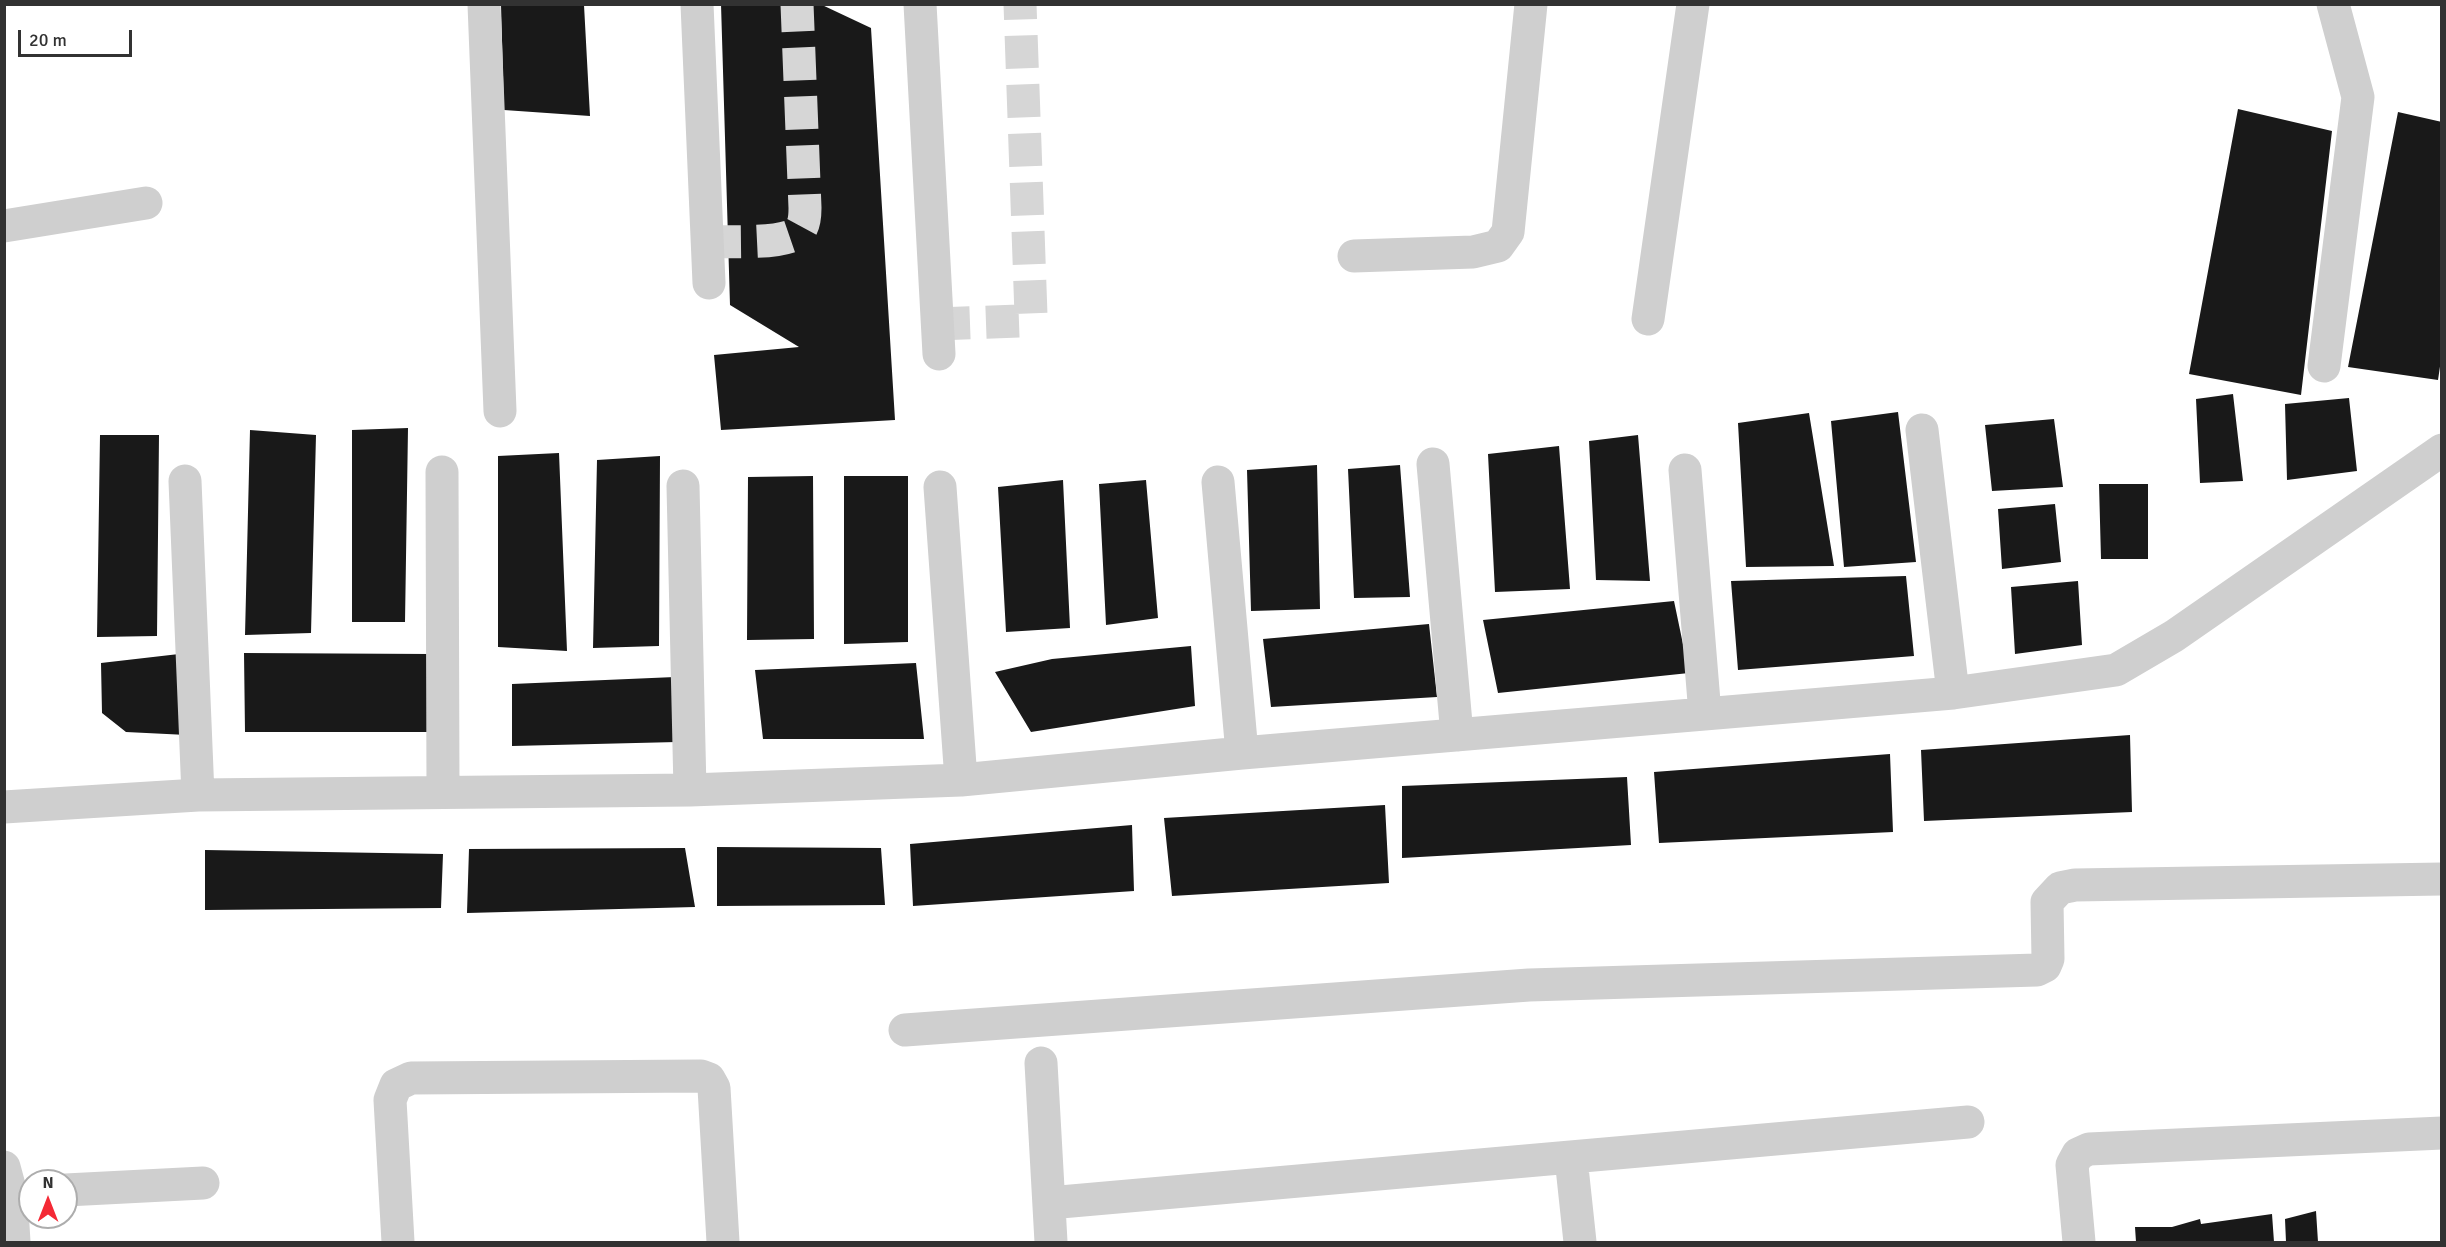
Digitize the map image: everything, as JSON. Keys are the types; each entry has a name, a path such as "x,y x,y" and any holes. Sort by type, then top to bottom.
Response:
{"street":[{"path":"484,4 500,411"},
{"path":"697,4 709,283"},
{"path":"920,4 939,354"},
{"path":"1354,256 1473,252 1498,246 1508,232 1531,4"},
{"path":"1648,319 1693,4"},
{"path":"2324,366 2358,97 2334,4"},
{"path":"4,226 146,202"},
{"path":"1922,430 1953,693"},
{"path":"4,807 198,795 690,790 961,780 1242,753 1953,693 2116,670 2174,636 2442,450"},
{"path":"1433,464 1457,735"},
{"path":"1685,470 1705,714"},
{"path":"442,472 443,791"},
{"path":"185,481 198,795"},
{"path":"1218,482 1242,753"},
{"path":"683,486 690,790"},
{"path":"940,488 961,780"},
{"path":"905,1029 1529,985 2037,970 2045,966 2048,959 2047,902 2060,888 2132,884 2442,879"},
{"path":"1041,1063 1051,1242"},
{"path":"398,1242 390,1100 396,1085 411,1078 701,1076 709,1079 714,1088 723,1242"},
{"path":"1049,1203 1968,1122"},
{"path":"2079,1242 2072,1165 2078,1154 2089,1149 2442,1133"},
{"path":"1571,1158 1580,1242"},
{"path":"78,1189 203,1183"},
{"path":"10,1238 15,1184"}],"building":[{"path":"721,4 820,4 871,28 895,420 721,430 714,355 799,347 730,305"},
{"path":"501,5 584,5 590,116 504,110"},
{"path":"2238,109 2332,131 2301,395 2189,374"},
{"path":"2398,112 2442,122 2442,353 2438,380 2348,367"},
{"path":"2233,394 2243,481 2200,483 2196,399"},
{"path":"2349,398 2357,471 2287,480 2285,404"},
{"path":"1898,412 1916,562 1844,567 1831,421"},
{"path":"1809,413 1834,566 1746,567 1738,423"},
{"path":"2054,419 2063,487 1992,491 1985,425"},
{"path":"408,428 405,622 352,622 352,430"},
{"path":"250,430 316,435 311,633 245,635"},
{"path":"100,435 159,435 157,636 97,637"},
{"path":"1638,435 1650,581 1596,580 1589,441"},
{"path":"1559,446 1570,589 1495,592 1488,454"},
{"path":"559,453 567,651 498,647 498,456"},
{"path":"660,456 659,646 593,648 597,460"},
{"path":"1317,465 1320,609 1251,611 1247,470"},
{"path":"1400,465 1410,597 1354,598 1348,469"},
{"path":"813,476 814,639 747,640 748,477"},
{"path":"844,476 908,476 908,642 844,644"},
{"path":"1063,480 1070,628 1006,632 998,487"},
{"path":"1146,480 1158,618 1106,625 1099,484"},
{"path":"2099,484 2148,484 2148,559 2101,559"},
{"path":"2055,504 2061,562 2002,569 1998,509"},
{"path":"1906,576 1914,656 1738,670 1731,581"},
{"path":"2078,581 2082,645 2015,654 2011,587"},
{"path":"1674,601 1689,673 1498,693 1483,620"},
{"path":"1429,624 1437,697 1271,707 1263,639"},
{"path":"1191,646 1195,706 1031,732 995,672 1052,659"},
{"path":"244,653 430,654 432,732 245,732"},
{"path":"179,654 187,735 126,732 102,713 101,663"},
{"path":"916,663 924,739 763,739 755,670"},
{"path":"675,677 677,742 512,746 512,684"},
{"path":"2130,735 2132,812 1924,821 1921,750"},
{"path":"1890,754 1893,832 1659,843 1654,772"},
{"path":"1627,777 1631,845 1402,858 1402,786"},
{"path":"1385,805 1389,883 1172,896 1164,818"},
{"path":"1132,825 1134,891 913,906 910,844"},
{"path":"717,847 881,848 885,905 717,906"},
{"path":"685,848 695,907 467,913 469,849"},
{"path":"205,850 443,854 441,908 205,910"},
{"path":"2316,1211 2318,1242 2286,1242 2285,1219"},
{"path":"2272,1214 2274,1242 2136,1242 2135,1227 2172,1227 2200,1219 2201,1224"}],"tunnel":[{"path":"708,242 782,238 799,231 804,223 797,4"},
{"path":"937,324 1020,321 1028,319 1031,315 1020,4"}]}
